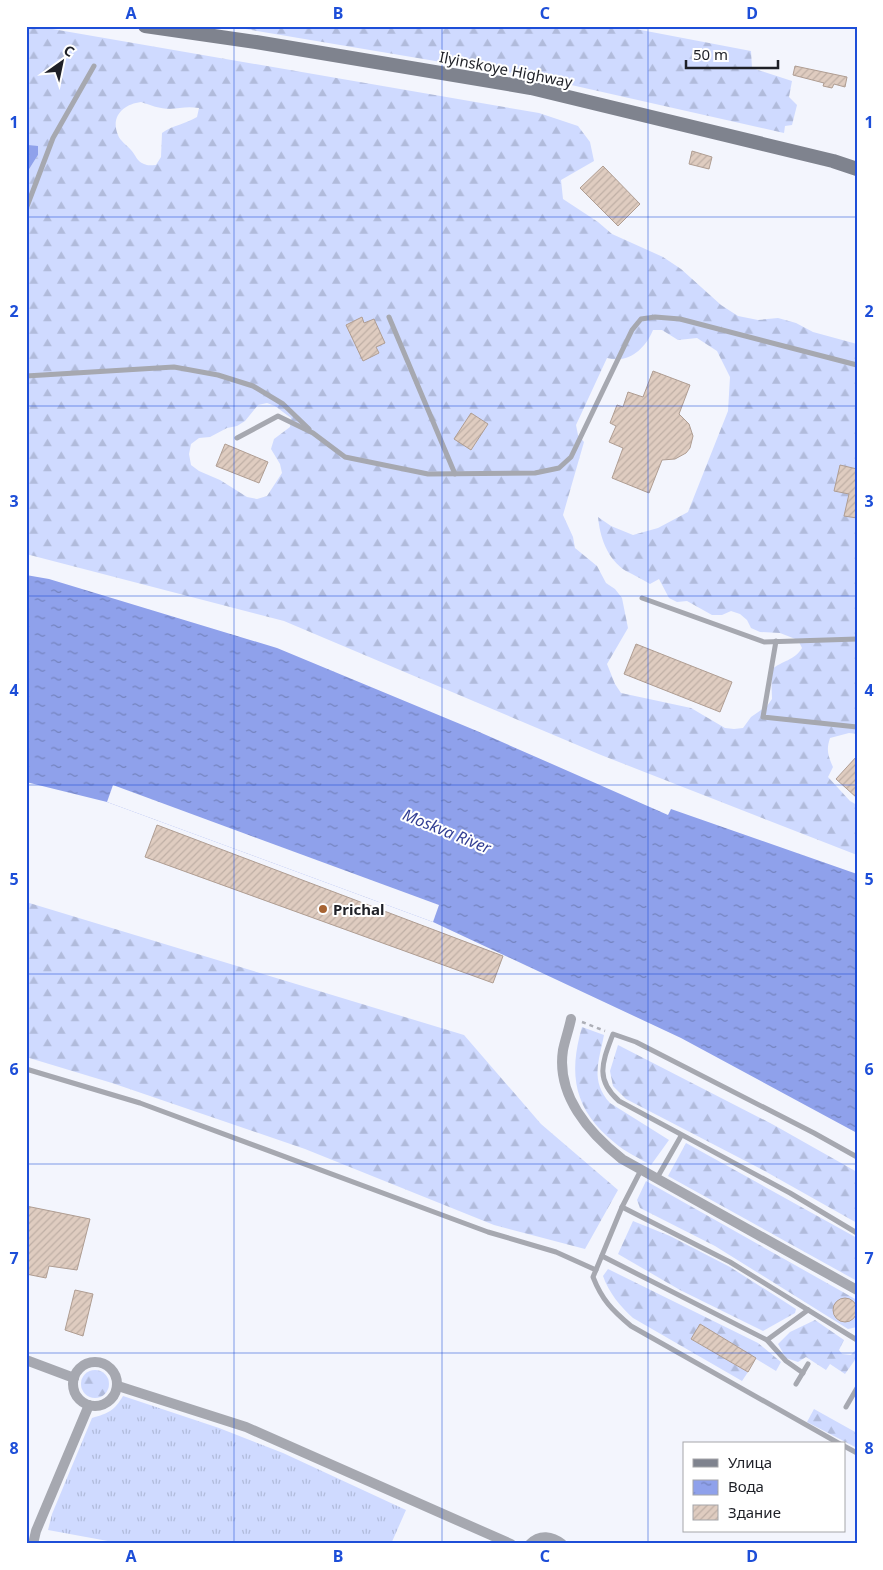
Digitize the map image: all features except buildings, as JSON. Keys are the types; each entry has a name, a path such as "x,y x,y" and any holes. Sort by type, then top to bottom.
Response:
{"main road":[{"name":"Ilyinskoye Highway","path":"145,26 256,42 531,88 833,161 857,169"}],"street":[{"path":"571,1020 563,1051 567,1090 574,1106 590,1130 605,1146 622,1159 857,1290"},
{"path":"26,1360 74,1378"},
{"path":"96,1361 103,1362 114,1372 118,1386 111,1400 97,1406 90,1405 78,1398 73,1385 74,1378 82,1366 96,1361"},
{"path":"118,1386 246,1427 510,1544"},
{"path":"33,1544 36,1532 90,1405"},
{"path":"530,1544 540,1538 548,1537 556,1539 562,1544"}],"lane":[{"path":"26,209 53,138 94,66"},
{"path":"26,376 174,367 218,375 253,386 283,404 313,433 345,457 428,474 535,473 559,468 571,458 632,330 641,319 655,317 680,319 857,365"},
{"path":"389,318 455,474"},
{"path":"237,438 278,416 313,433"},
{"path":"642,598 764,642 857,639"},
{"path":"776,641 762,717 857,727"},
{"path":"857,1157 645,1046 613,1034 602,1069 605,1083 619,1101 790,1193 857,1233"},
{"path":"26,1069 140,1103 488,1232 556,1252 596,1270"},
{"path":"658,1178 681,1136"},
{"path":"642,1170 622,1207 593,1277 599,1293 611,1309 631,1326 836,1442"},
{"path":"622,1207 730,1262 857,1340"},
{"path":"602,1256 767,1340 786,1361 803,1373"},
{"path":"767,1340 808,1310"},
{"path":"796,1384 808,1364"},
{"path":"846,1407 857,1388"}],"path":[{"path":"571,1020 613,1034"}],"green space":[{"path":"26,26 35,26 539,113 578,126 590,142 594,161 561,180 563,199 598,222 612,234 663,257 681,269 721,305 738,316 758,320 778,318 796,323 813,332 857,344 857,734 849,733 830,738 828,750 833,767 828,777 850,801 857,805 857,855 601,755 284,621 26,554 26,174 38,155 28,145 26,146","holes":["141,102 166,109 199,108 197,117 162,133 161,157 156,165 141,163 120,139 116,128 117,117 120,112 129,105","653,330 662,330 678,340 697,338 717,351 730,377 728,411 688,512 658,528 633,535 611,526 598,517 601,532 609,554 619,566 650,584 659,579 669,598 677,602 687,601 712,615 722,615 731,611 740,614 747,620 751,628 760,632 780,633 798,640 802,648 799,652 771,670 772,699 767,706 751,717 743,728 725,728 691,708 621,693 607,664 628,628 622,598 615,589 606,583 597,566 575,548 573,537 563,515 584,442 578,435 576,425 607,358 622,359 629,357 641,349","267,403 275,406 291,418 290,427 274,439 271,449 280,464 282,473 267,496 257,499 247,497 220,480 199,471 191,465 189,454 191,444 199,438 210,437 227,428 237,426 245,421 258,405"]},
{"path":"228,26 620,26 751,51 752,68 792,81 789,97 797,105 792,125 785,126 784,133 527,75"},
{"path":"26,902 464,1035 541,1124 618,1190 585,1249 494,1225 305,1149 112,1083 26,1057"},
{"path":"582,1027 604,1035 598,1062 598,1079 604,1095 610,1103 669,1140 651,1165 628,1152 601,1131 583,1104 575,1076 575,1061"},
{"path":"618,1045 772,1124 857,1172 857,1223 761,1169 626,1099 613,1086 610,1071"},
{"path":"686,1143 857,1238 857,1281 668,1176"},
{"path":"646,1181 857,1300 857,1327 848,1329 715,1246 640,1208 637,1200"},
{"path":"633,1221 670,1236 730,1267 796,1309 795,1313 763,1331 680,1290 618,1254"},
{"path":"608,1269 758,1343 781,1362 776,1371 700,1325 691,1339 748,1372 742,1381 633,1318 619,1304 608,1288 603,1276"},
{"path":"815,1320 844,1340 839,1350 842,1354 851,1355 857,1348 857,1357 845,1374 830,1364 826,1370 806,1357 798,1362 786,1358 778,1344 790,1332"},
{"path":"95,1370 105,1374 109,1384 105,1394 95,1398 85,1394 81,1384 85,1374"},
{"path":"123,1396 219,1428 283,1453 406,1510 391,1544 124,1544 48,1530 52,1514 92,1418 110,1411"},
{"path":"814,1409 857,1433 857,1448 846,1442 807,1422"}],"water":[{"path":"26,146 38,146 38,155 26,174"},
{"name":"Moskva River","path":"26,575 49,579 277,648 477,731 668,815 671,809 857,874 857,1133 681,1038 433,922 107,802 26,782"}],"pier":[{"path":"113,785 439,905 433,922 107,802"}],"place":[{"name":"Prichal","path":"323,909"}]}
